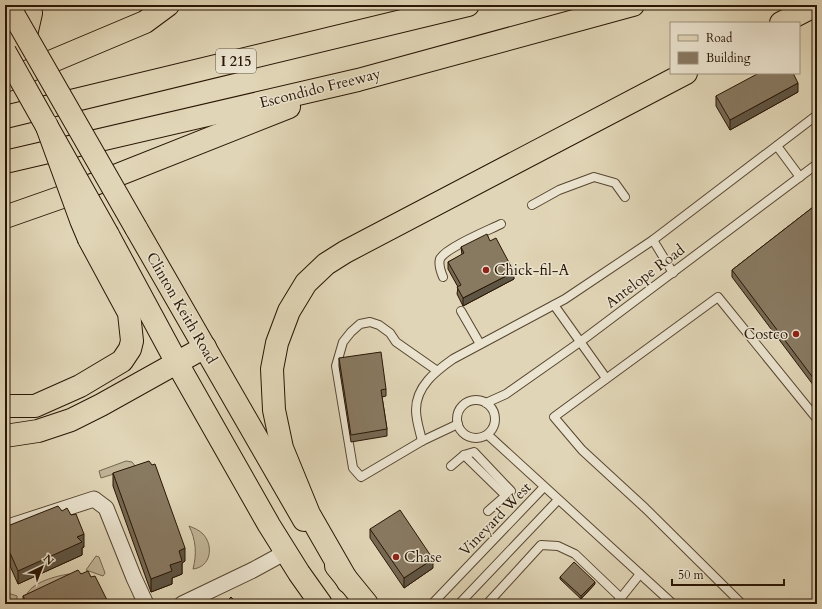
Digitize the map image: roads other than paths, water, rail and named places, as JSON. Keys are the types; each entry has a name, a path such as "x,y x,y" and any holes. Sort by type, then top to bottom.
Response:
{"main road":[{"path":"5,81 145,22 168,5"},
{"name":"I 215","path":"5,117 468,5"},
{"name":"Escondido Freeway","path":"5,162 358,80 633,5"},
{"path":"784,22 816,5"},
{"name":"Clinton Keith Road","path":"20,8 26,35 307,526 331,560 367,604"},
{"path":"5,52 46,124 81,220 99,237 129,313 132,341 130,349 122,361 80,386 34,406 5,406"},
{"path":"348,582 309,514 282,448 274,410 272,368 277,342 288,311 306,283 326,264 345,252 684,74"},
{"path":"5,217 62,197 358,80"},
{"name":"Clinton Keith Road","path":"99,237 177,363 265,519 299,573 321,604"},
{"path":"5,436 38,430 71,420 102,405 205,347"}],"street":[{"path":"5,528 94,499 106,508 146,604"},
{"path":"182,604 253,570 286,552"}],"lane":[{"path":"422,441 416,410 418,398 428,379 436,370 480,344 565,299 653,240 817,115"},
{"path":"777,146 800,177"},
{"name":"Antelope Road","path":"486,403 506,394 580,342 817,164"},
{"path":"532,205 559,190 594,177 615,183 625,197"},
{"path":"443,277 440,269 440,259 447,251 501,224"},
{"path":"653,240 673,273"},
{"path":"742,604 645,508 582,450 554,416 718,297 817,419"},
{"path":"554,305 606,378"},
{"path":"461,311 480,344"},
{"path":"436,370 400,345 390,333 380,325 370,322 360,324 351,332 343,342 336,366 353,468 361,477 422,441 458,424"},
{"path":"474,400 480,400 486,403 491,407 496,418 495,425 492,430 488,435 482,438 470,437 464,434 458,424 457,417 462,406 474,400"},
{"path":"488,435 673,604"},
{"path":"451,466 464,455 474,452 511,491 488,511"},
{"name":"Vineyard West","path":"432,604 544,487"},
{"path":"459,604 558,500"},
{"path":"487,604 541,545 558,546 574,554 618,601 640,574"}],"place":[{"name":"Chick-fil-A","path":"486,270"},
{"name":"Costco","path":"796,334"},
{"name":"Chase","path":"396,557"}]}
